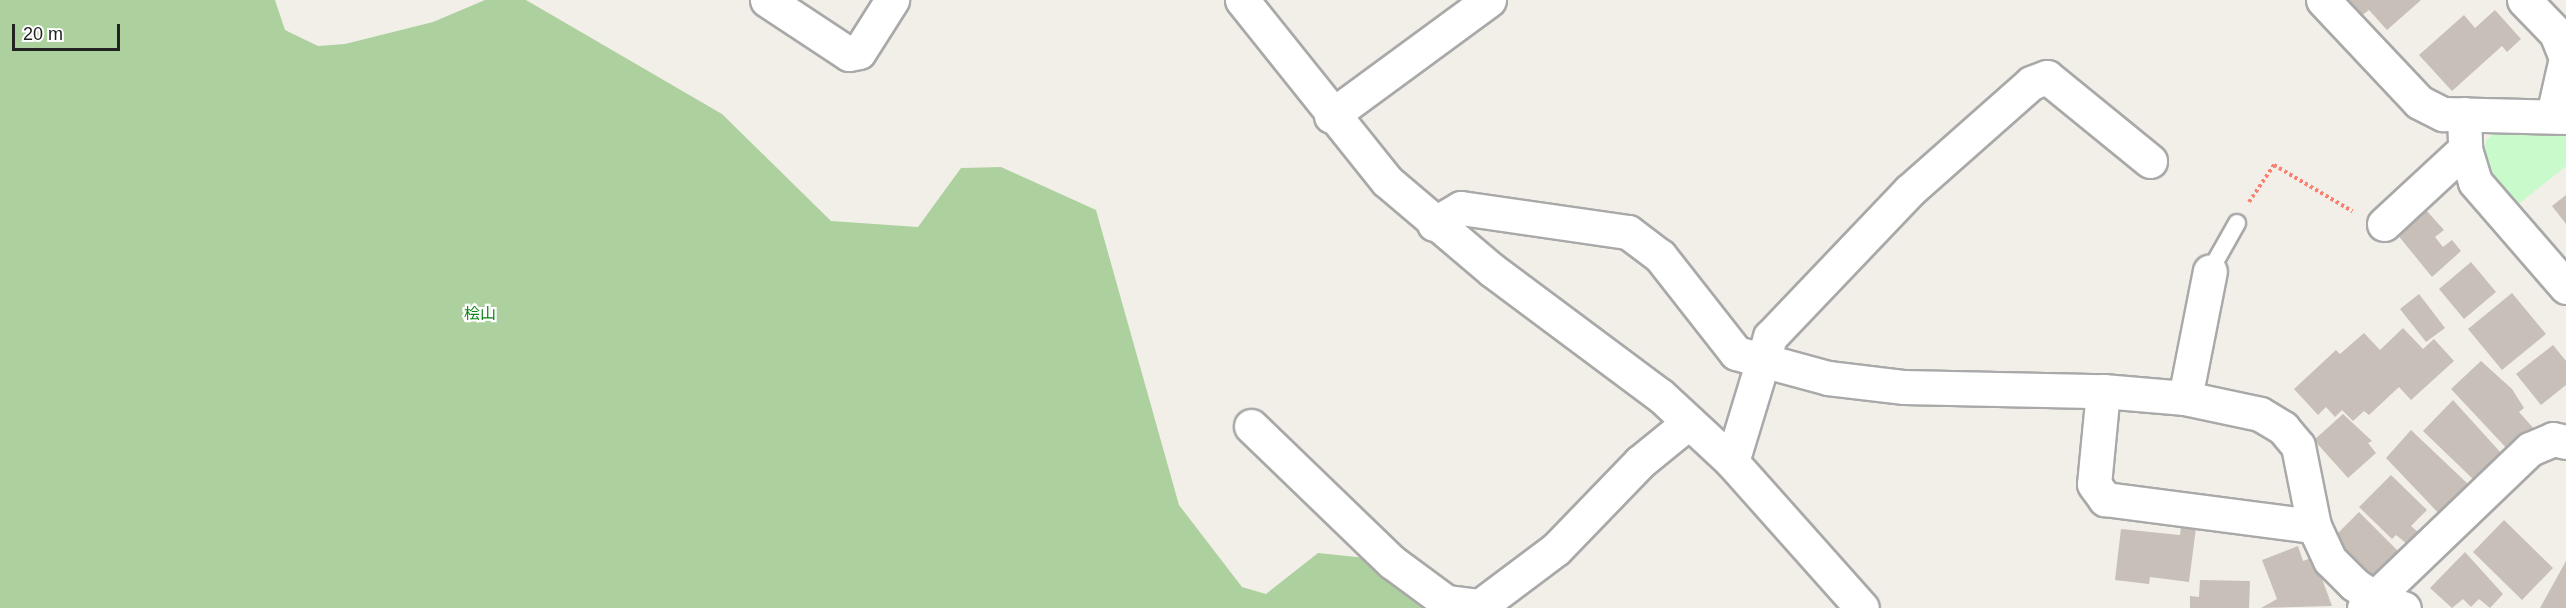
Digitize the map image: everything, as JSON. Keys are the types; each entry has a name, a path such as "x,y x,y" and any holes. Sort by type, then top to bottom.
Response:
{"street":[{"path":"767,0 849,54 859,52 892,0"},
{"path":"1242,0 1331,116 1387,181 1434,224 1652,388 1732,462 1862,608"},
{"path":"1331,116 1490,0"},
{"path":"2323,0 2419,102 2443,114 2560,116 2566,58 2556,33 2524,0"},
{"path":"1732,462 1770,337 1909,191 2031,83 2047,77 2150,161"},
{"path":"2464,114 2465,149 2475,182 2566,287"},
{"path":"2384,224 2465,149"},
{"path":"1434,224 1461,208 1629,232 1660,256 1725,344 1761,361 1828,378 1904,387 2103,391 2185,398 2243,409 2283,428 2303,458 2314,525 2343,575 2382,605 2530,449 2553,439 2566,442"},
{"path":"2185,398 2210,271"},
{"path":"2103,391 2094,484 2105,498 2314,525"},
{"path":"1251,426 1392,562 1446,602 1480,606 1556,549 1640,462 1689,422"}],"lane":[{"path":"2210,271 2237,223"}],"path":[{"path":"2237,223 2267,168 2274,165 2374,226 2384,224"}],"green space":[{"name":"桧山","path":"0,0 275,0 285,30 318,46 345,44 433,22 485,0 526,0 722,114 831,221 918,227 961,168 1001,167 1096,210 1179,505 1242,587 1266,594 1318,553 1366,558 1433,608 0,608"},
{"path":"2500,129 2566,136 2566,166 2515,207 2484,167 2486,140"}],"building":[{"path":"2347,0 2421,0 2387,30 2369,10 2361,16"},
{"path":"2495,10 2521,39 2507,52 2502,46 2452,91 2419,55 2464,15 2475,28"},
{"path":"2566,195 2566,224 2552,206"},
{"path":"2426,210 2444,230 2435,237 2443,247 2452,240 2461,251 2432,277 2397,234"},
{"path":"2471,262 2496,292 2464,319 2439,289"},
{"path":"2512,293 2546,334 2502,370 2468,329"},
{"path":"2419,294 2445,328 2426,342 2400,309"},
{"path":"2403,328 2423,349 2434,339 2454,361 2411,400 2399,387 2369,415 2364,411 2353,421 2342,410 2335,417 2326,407 2318,415 2294,389 2336,350 2340,354 2364,333 2380,350"},
{"path":"2553,345 2566,361 2566,385 2541,405 2516,374"},
{"path":"2481,361 2512,389 2524,408 2519,412 2536,431 2511,453 2451,389"},
{"path":"2453,400 2501,453 2475,481 2423,431"},
{"path":"2343,414 2372,441 2368,443 2376,453 2348,478 2314,440"},
{"path":"2411,430 2469,485 2445,520 2386,458"},
{"path":"2391,475 2427,510 2411,526 2418,532 2407,544 2396,535 2392,539 2359,507"},
{"path":"2359,512 2399,552 2374,579 2334,537"},
{"path":"2504,520 2553,568 2522,600 2473,552"},
{"path":"2181,526 2196,528 2189,582 2150,577 2149,584 2115,580 2121,529 2180,535"},
{"path":"2298,546 2303,561 2314,557 2332,606 2261,608 2277,599 2262,560"},
{"path":"2465,552 2503,594 2490,608 2479,599 2471,607 2463,599 2452,608 2430,588"},
{"path":"2566,561 2566,608 2540,608"},
{"path":"2200,580 2250,581 2249,608 2190,608 2190,596 2199,597"}]}
